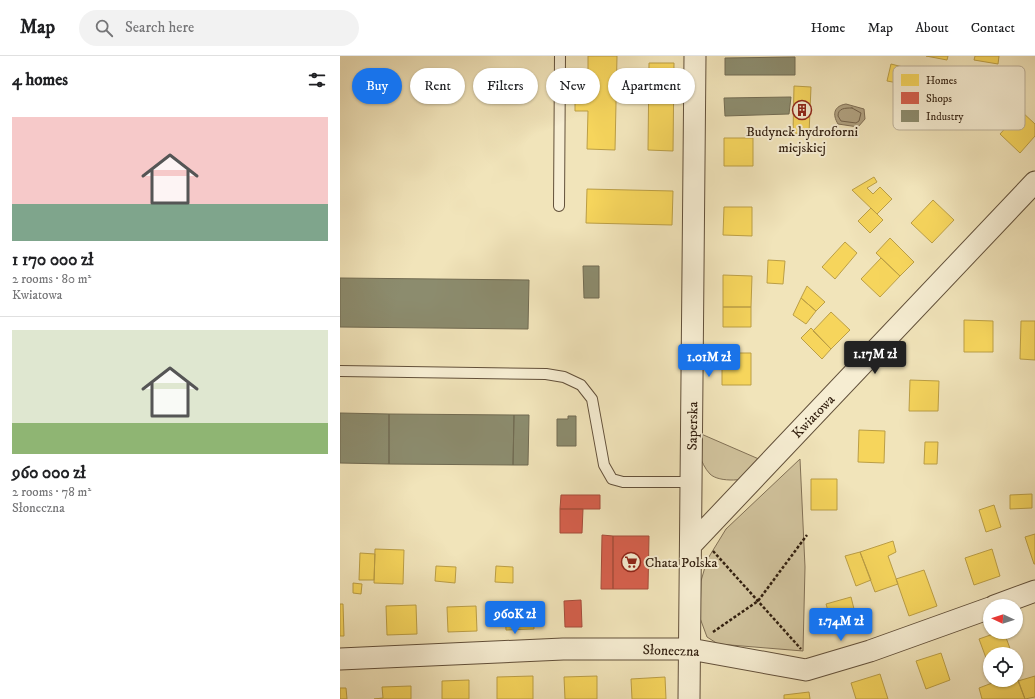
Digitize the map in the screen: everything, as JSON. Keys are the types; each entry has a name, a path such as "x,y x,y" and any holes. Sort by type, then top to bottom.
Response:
{"street":[{"name":"Saperska","path":"689,699 695,56"},
{"name":"Kwiatowa","path":"691,545 1035,182"},
{"path":"1013,599 1035,591"},
{"name":"Słoneczna","path":"340,659 563,649 690,649 806,670 870,651 983,611"}],"lane":[{"path":"559,206 560,56"},
{"path":"340,371 546,374 564,377 581,385 592,399 604,465 612,479 623,482 691,482"}],"path":[{"path":"713,633 758,600 807,536"},
{"path":"713,551 803,651"}],"shaded area":[{"path":"692,430 768,463 759,473 748,478 727,480 714,477 704,465"},
{"path":"800,459 805,567 803,651 718,644 707,637 700,618 701,581 707,560 726,529"}],"water":[{"path":"846,104 864,109 865,119 858,127 838,124 835,117 835,111 842,105"}],"building: Homes":[{"path":"588,56 617,56 617,68 608,68 608,104 616,104 615,150 587,149 588,111 575,111 575,104 600,104 600,68 588,68"},
{"path":"926,56 948,56 947,60"},
{"path":"975,56 999,56 998,64 974,60"},
{"path":"649,63 674,63 674,68 649,68"},
{"path":"891,64 899,66 893,66 893,82 887,81"},
{"name":"Budynek hydroforni miejskiej","path":"794,86 811,87 809,134 793,133"},
{"path":"649,104 674,104 673,151 648,150"},
{"path":"1025,115 1035,124 1035,136 1020,153 1000,134 1004,130 1025,130"},
{"path":"724,138 753,138 753,166 724,166"},
{"path":"874,177 877,182 867,188 873,194 880,187 892,199 877,214 852,190"},
{"path":"587,189 673,191 672,225 586,223"},
{"path":"933,200 954,220 932,243 911,223"},
{"path":"724,207 752,207 752,236 723,235"},
{"path":"871,208 883,220 870,233 858,221"},
{"path":"890,238 914,262 900,276 876,253"},
{"path":"845,242 857,253 835,279 822,267"},
{"path":"881,258 900,276 880,297 861,279"},
{"path":"768,260 785,261 783,284 767,283"},
{"path":"723,275 752,276 751,307 723,307"},
{"path":"807,286 825,302 816,311 801,298"},
{"path":"801,298 816,311 806,324 793,315"},
{"path":"723,307 751,307 751,327 723,327"},
{"path":"831,312 850,330 831,349 813,331"},
{"path":"964,320 993,321 993,352 964,352"},
{"path":"1021,321 1035,321 1035,360 1020,359"},
{"path":"811,328 831,349 822,359 801,338"},
{"path":"722,353 751,353 751,385 722,385"},
{"path":"910,380 939,381 938,411 909,411"},
{"path":"859,430 885,431 884,463 858,462"},
{"path":"925,442 938,442 937,464 924,464"},
{"path":"811,479 837,479 837,510 811,510"},
{"path":"1032,494 1032,508 1010,509 1010,495"},
{"path":"994,505 1001,527 986,532 979,510"},
{"path":"1035,534 1035,564 1034,564 1025,537"},
{"path":"893,541 896,552 888,556 898,584 875,592 860,552"},
{"path":"375,549 404,550 403,584 374,583"},
{"path":"992,549 1000,576 974,585 965,558"},
{"path":"860,552 871,580 856,586 845,556"},
{"path":"360,553 375,554 374,580 359,580"},
{"path":"436,566 456,567 455,583 435,581"},
{"path":"496,566 513,567 513,583 495,582"},
{"path":"924,570 937,606 909,616 896,579"},
{"path":"353,583 362,584 361,594 353,593"},
{"path":"851,597 858,625 834,632 826,604"},
{"path":"533,603 534,629 506,630 505,605"},
{"path":"340,604 343,604 344,636 340,636"},
{"path":"416,605 417,634 387,635 386,606"},
{"path":"476,606 477,631 448,632 447,607"},
{"path":"983,638 983,639 1007,639 1009,647 983,647 983,650 979,639"},
{"path":"941,653 950,680 926,689 916,661"},
{"path":"880,674 888,699 856,699 851,683"},
{"path":"533,676 533,699 497,699 497,677"},
{"path":"597,676 597,699 565,699 564,677"},
{"path":"1035,676 1035,697 1025,699 1020,687 1023,687 1023,680"},
{"path":"665,677 666,699 632,699 631,679"},
{"path":"469,680 469,699 442,699 442,681"},
{"path":"411,686 411,699 374,699 383,698 382,687"},
{"path":"983,686 1021,687 1025,699 982,699 979,688"},
{"path":"340,688 346,688 347,699 340,699"},
{"path":"809,692 810,699 784,699 784,695"}],"building: Shops":[{"path":"561,495 600,495 600,509 560,509"},
{"path":"560,509 583,509 582,533 560,533"},
{"path":"602,535 613,536 613,589 601,589"},
{"name":"Chata Polska","path":"613,536 649,536 648,589 613,589"},
{"path":"581,600 582,627 565,627 564,601"}],"building: Industry":[{"path":"795,57 795,75 725,75 725,58"},
{"path":"791,97 789,114 725,116 724,98"},
{"path":"583,266 599,266 599,298 584,298"},
{"path":"340,278 529,280 528,329 340,327"},
{"path":"340,413 389,414 389,464 340,463"},
{"path":"389,414 514,415 513,465 389,464"},
{"path":"514,415 529,415 528,465 513,465"},
{"path":"568,416 576,416 576,446 557,446 557,419 568,419"}],"place":[{"name":"Budynek hydroforni miejskiej","path":"802,110"},
{"name":"Chata Polska","path":"631,562"}]}
